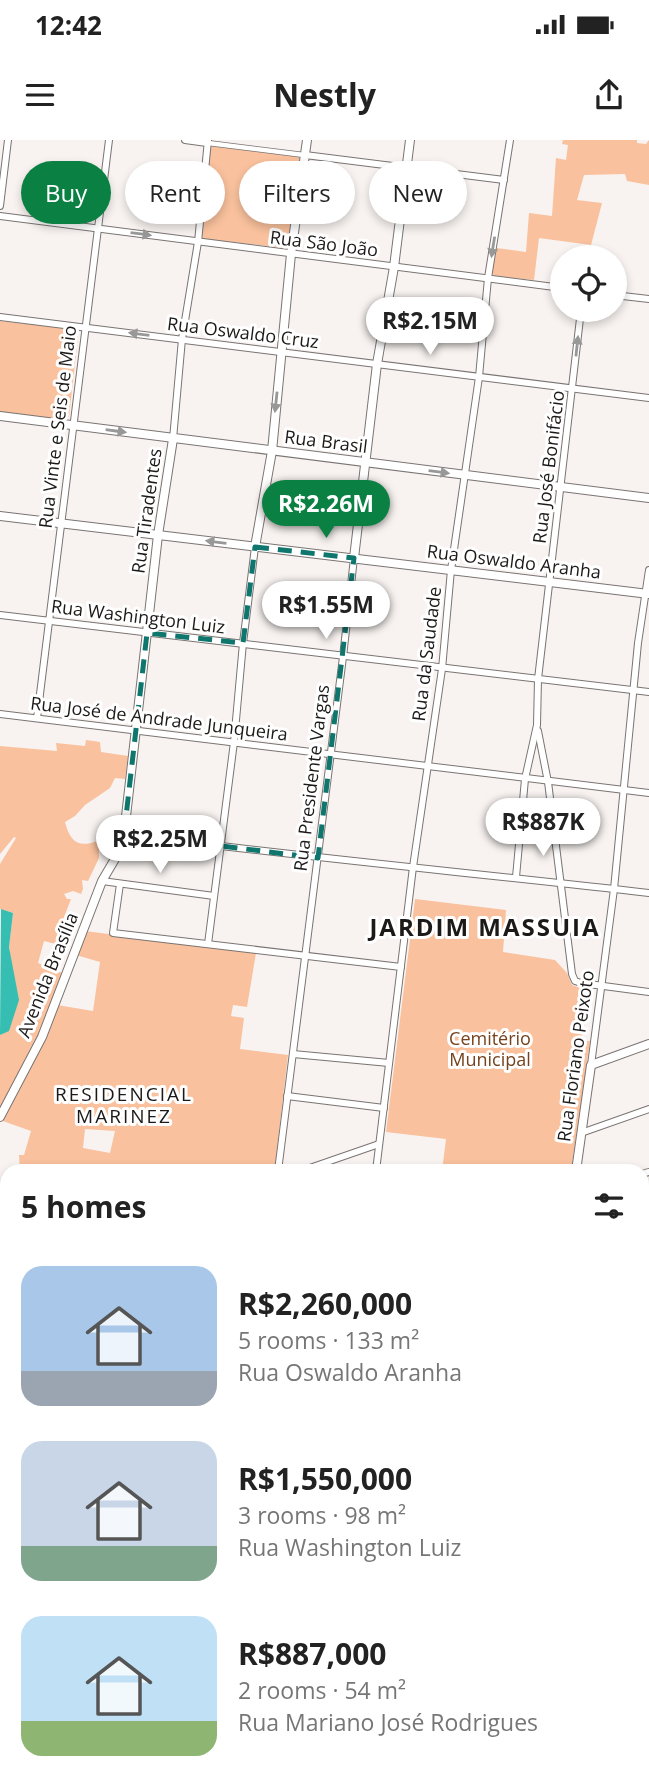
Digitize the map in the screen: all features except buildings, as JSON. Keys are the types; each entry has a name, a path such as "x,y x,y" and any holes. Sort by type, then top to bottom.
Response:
{"street":[{"path":"0,206 8,140"},
{"name":"Rua Vinte e Seis de Maio","path":"37,718 109,140"},
{"path":"185,140 369,164"},
{"path":"208,944 255,547 272,451 291,254 307,140"},
{"name":"Rua Presidente Vargas","path":"407,161 410,140"},
{"name":"Rua da Saudade","path":"377,1164 413,867 442,669 451,570 479,377 488,278 510,140"},
{"name":"Rua Tiradentes","path":"102,881 119,852 124,834 158,535 173,439 182,339 198,242 207,141"},
{"path":"467,176 504,180"},
{"name":"Rua São João","path":"0,216 550,286"},
{"name":"Rua Presidente Vargas","path":"279,1164 344,657 377,363 399,224"},
{"path":"627,296 649,299"},
{"name":"Rua Oswaldo Cruz","path":"0,317 649,398"},
{"name":"Rua José Bonifácio","path":"516,877 524,779 537,725 538,679 580,322"},
{"name":"Rua Brasil","path":"0,416 649,498"},
{"name":"Rua Oswaldo Aranha","path":"0,516 648,593"},
{"name":"Rua Floriano Peixoto","path":"577,1164 614,889 649,570"},
{"name":"Rua Washington Luiz","path":"0,615 649,692"},
{"name":"Rua José de Andrade Junqueira","path":"0,714 649,793"},
{"path":"537,725 548,782 572,974 575,981 649,992"},
{"path":"124,834 318,858 649,893"},
{"path":"102,881 214,896"},
{"name":"Avenida Brasília","path":"0,1117 42,1037 102,881"},
{"path":"120,884 113,933 401,967"},
{"path":"591,1065 649,1044"},
{"path":"293,1055 389,1063"},
{"path":"287,1096 384,1108"},
{"path":"581,1133 649,1109"},
{"path":"321,1164 379,1144"},
{"path":"649,1294 649,1305"}],"highlighted area":[{"path":"255,547 354,558 318,858 124,834 147,633 243,643"}],"green space":[{"path":"563,140 637,140 637,143 646,144 649,140 649,185 627,181 625,174 584,175 577,200 602,203 591,245 539,238 534,280 494,276 492,273 496,248 526,252 529,213 552,216 556,158 566,160 568,145 562,144"},
{"path":"211,143 300,154 299,161 239,161 239,224 292,224 289,246 285,248 204,239 201,235 202,224 225,224 225,161 209,161"},
{"path":"0,321 73,329 78,337 69,417 65,420 0,413"},
{"path":"86,740 100,742 101,752 128,756 125,779 115,778 110,788 65,822 76,842 86,844 99,840 99,858 88,881 82,880 81,894 73,891 64,894 67,899 71,899 59,930 66,934 63,946 44,941 38,963 62,973 39,1035 0,1110 0,1035 9,1030 9,946 13,913 0,909 0,864 16,838 14,837 0,854 0,746 57,751 56,743 85,746"},
{"name":"Cemitério Municipal","path":"415,899 506,910 503,952 555,960 567,973 572,985 580,988 582,1041 590,1041 572,1164 443,1164 446,1139 386,1132"},
{"path":"85,931 256,953 247,1007 233,1005 231,1016 244,1018 240,1049 288,1055 275,1164 20,1164 19,1155 24,1155 31,1131 0,1120 57,1005 93,1011 100,962 76,955","holes":["85,1129 115,1131 110,1153 83,1148"]}],"water":[{"path":"1,909 13,913 9,947 19,1000 9,1031 0,1035"}],"district":[{"name":"JARDIM MASSUIA","path":"485,928"},
{"name":"RESIDENCIAL MARINEZ","path":"124,1105"}]}
